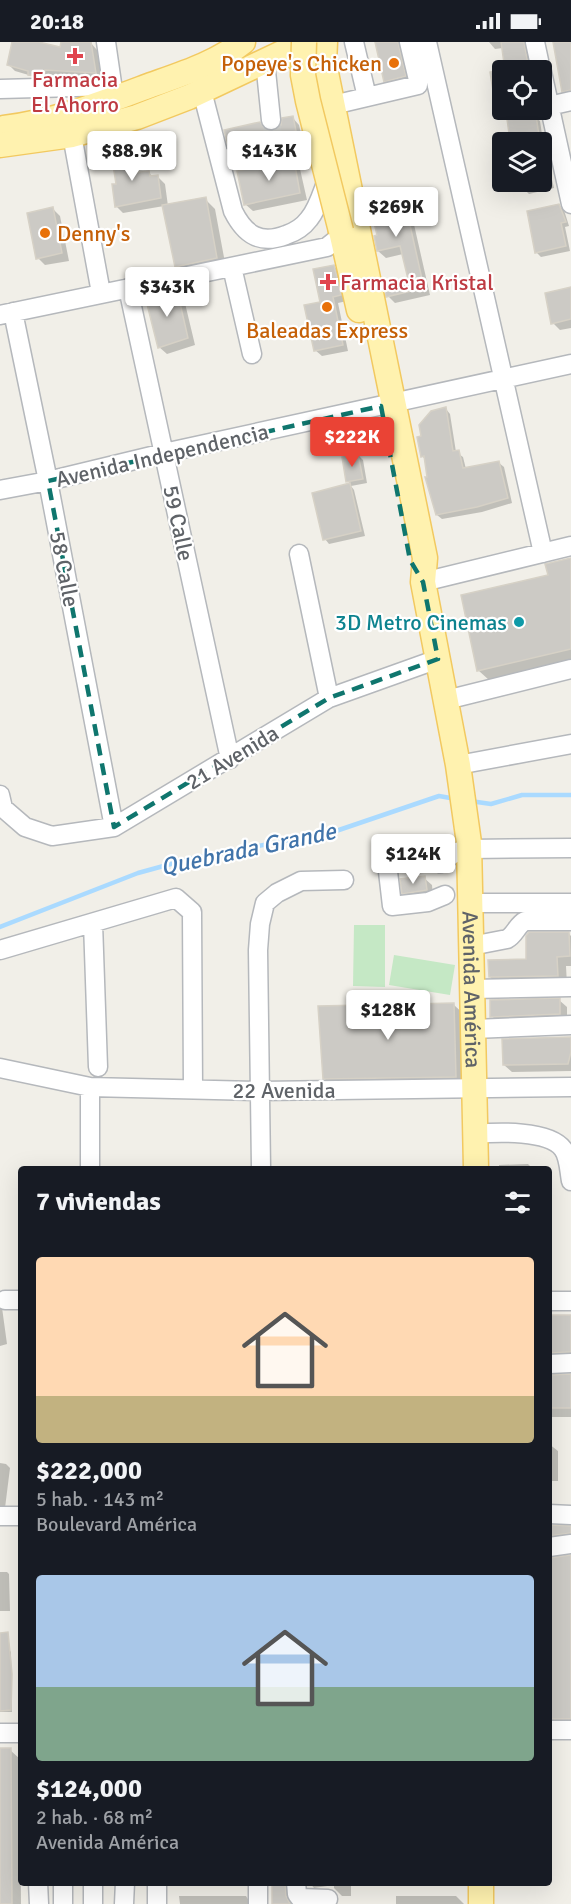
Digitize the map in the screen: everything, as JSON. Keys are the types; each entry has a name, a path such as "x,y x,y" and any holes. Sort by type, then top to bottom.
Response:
{"main road":[{"path":"0,128 80,112 113,92 185,73 232,51 243,42"},
{"path":"325,42 324,63 387,404"},
{"path":"299,45 303,75 339,243 387,404"},
{"path":"0,145 72,135 137,117 202,91 299,45"},
{"path":"299,45 301,61 315,81 321,97 368,325 371,356"},
{"name":"Avenida América","path":"387,404 425,558 423,582 459,769 469,846 476,1166"},
{"path":"481,1886 481,1904"}],"street":[{"path":"0,89 113,92 106,42"},
{"path":"354,42 367,96"},
{"path":"333,105 418,85 409,42"},
{"path":"427,42 543,553"},
{"path":"535,42 539,60"},
{"path":"265,62 273,134"},
{"path":"202,91 233,211 239,224 248,233 261,239 276,239 297,231 309,220 327,180"},
{"path":"552,105 571,101"},
{"path":"552,119 571,204"},
{"path":"221,160 273,134 303,141"},
{"path":"72,135 101,293"},
{"path":"7,314 339,243"},
{"path":"232,267 252,354"},
{"name":"59 Calle","path":"128,288 230,759"},
{"name":"58 Calle","path":"7,314 48,481 114,827"},
{"name":"Avenida Independencia","path":"0,490 571,364"},
{"path":"423,582 571,546"},
{"path":"299,554 329,698"},
{"name":"21 Avenida","path":"0,795 3,808 25,827 52,836 114,827 329,698 438,659"},
{"path":"446,700 571,669"},
{"path":"459,769 571,744"},
{"path":"571,848 469,846 438,863 423,858 387,863 390,905 428,902 445,895 470,900 571,903"},
{"path":"442,862 445,895"},
{"path":"261,1166 258,950 260,924 265,903 277,893 301,881 344,880"},
{"path":"0,950 176,898 192,912 193,1089"},
{"path":"471,945 507,939 525,921 571,921"},
{"path":"93,923 98,1067"},
{"path":"472,989 571,987"},
{"path":"474,1029 571,1026"},
{"name":"22 Avenida","path":"0,1068 90,1087 260,1091 571,1087"},
{"path":"90,1087 90,1166"},
{"path":"476,1134 516,1132 548,1140 561,1146 567,1155 571,1181"},
{"path":"552,1301 571,1301"},
{"path":"552,1364 571,1363"},
{"path":"552,1515 571,1515"},
{"path":"0,1516 18,1516"},
{"path":"552,1547 571,1544"},
{"path":"552,1730 571,1730"},
{"path":"0,1733 18,1733"},
{"path":"38,1886 39,1904"},
{"path":"63,1886 63,1904"},
{"path":"93,1886 93,1904"},
{"path":"124,1904 125,1886"},
{"path":"157,1886 157,1904"},
{"path":"258,1886 258,1904"},
{"path":"296,1886 300,1898 328,1899"}],"highlighted area":[{"path":"381,406 410,560 423,582 438,659 329,698 114,827 48,481"}],"green space":[{"path":"354,925 385,925 385,987 353,986"},
{"path":"394,955 455,965 450,995 389,985"}],"building":[{"path":"12,42 39,42 60,47 61,42 91,42 96,73 45,70 44,77 28,75 28,71 7,65"},
{"name":"Popeye's Chicken","path":"375,42 398,42 406,76 384,82"},
{"path":"501,42 524,42 527,60 504,60"},
{"path":"553,42 571,42 571,90 562,92"},
{"path":"293,116 296,131 228,145 224,130 260,122 266,130 273,131 281,125 282,118"},
{"path":"507,120 537,120 538,132 509,132"},
{"path":"128,148 132,173 149,171 150,176 158,175 161,198 115,207 112,184 116,184 111,152"},
{"path":"294,160 300,193 244,205 237,171"},
{"path":"402,189 424,288 386,297 384,284 408,279 400,246 377,251 374,236 377,235 368,197"},
{"path":"206,197 217,258 175,267 162,205"},
{"path":"559,204 566,222 561,223 566,246 535,253 527,211"},
{"name":"Denny's","path":"53,207 62,253 36,259 27,213"},
{"path":"334,265 341,295 333,297 343,345 314,351 304,305 320,302 313,269"},
{"path":"571,287 571,319 551,324 545,293"},
{"path":"177,290 188,338 158,348 145,296"},
{"path":"446,407 453,451 459,450 463,468 499,461 508,498 436,515 425,477 427,477 424,456 421,457 417,437 421,436 419,425 431,411"},
{"path":"358,454 363,479 346,482 342,457"},
{"path":"350,483 361,531 323,540 312,493"},
{"name":"3D Metro Cinemas","path":"571,558 571,649 477,671 461,595 548,575 545,564"},
{"path":"425,876 427,890 402,894 400,879"},
{"path":"529,932 569,932 570,956 557,957 558,976 489,977 488,960 526,959 526,936"},
{"path":"560,998 560,1014 490,1017 490,1000"},
{"path":"454,1003 456,1077 323,1079 318,1006"},
{"path":"571,1037 568,1064 503,1065 502,1039"},
{"path":"552,1315 571,1315 571,1352 552,1353"},
{"path":"571,1374 571,1408 552,1408 552,1375"},
{"path":"552,1525 571,1526 571,1533 552,1536"},
{"path":"571,1555 571,1719 552,1719 552,1558"},
{"path":"8,1632 12,1674 11,1710 0,1711 0,1633"},
{"path":"0,1748 11,1748 12,1904 0,1904"},
{"path":"272,1886 285,1886 286,1896 290,1904 272,1904"}],"waterway":[{"name":"Quebrada Grande","path":"470,801 491,804 522,795 571,795"},
{"name":"Quebrada Grande","path":"0,927 138,873 189,859 333,832 439,796 456,799"}],"tunnel":[{"path":"271,120 273,135"}],"place":[{"name":"Farmacia El Ahorro","path":"75,56"},
{"name":"Popeye's Chicken","path":"394,63"},
{"name":"Denny's","path":"45,233"},
{"name":"Farmacia Kristal","path":"328,282"},
{"name":"Baleadas Express","path":"327,307"},
{"name":"3D Metro Cinemas","path":"519,622"}]}
